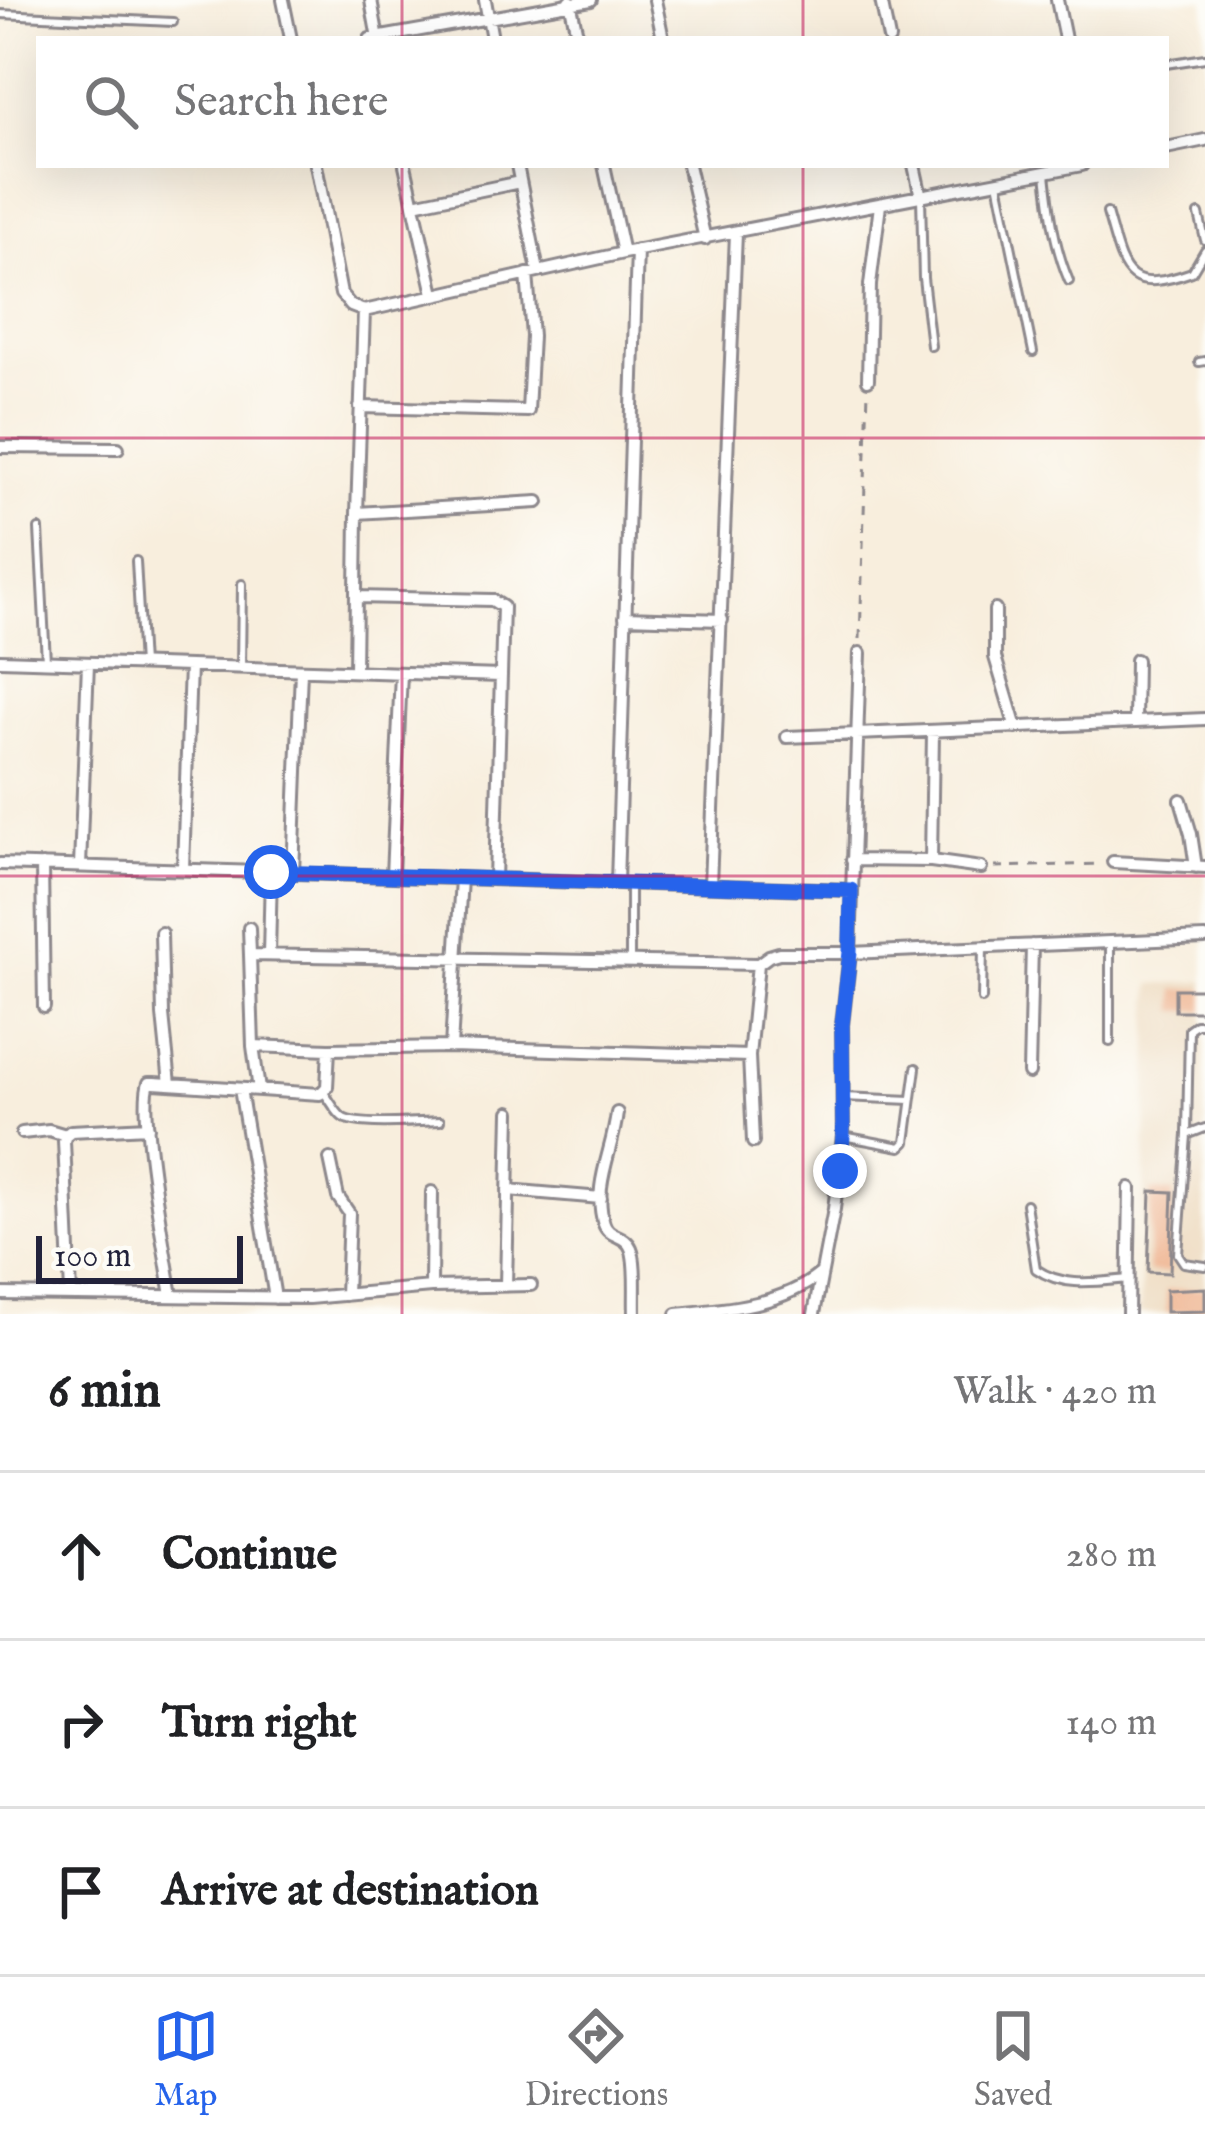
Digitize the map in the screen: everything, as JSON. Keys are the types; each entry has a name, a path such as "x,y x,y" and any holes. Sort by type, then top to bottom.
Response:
{"street":[{"path":"283,0 290,36"},
{"path":"370,0 375,36"},
{"path":"485,0 491,36"},
{"path":"387,36 591,0"},
{"path":"655,0 661,36"},
{"path":"881,0 888,36"},
{"path":"1057,0 1063,36"},
{"path":"570,2 577,36"},
{"path":"1169,147 1205,140"},
{"path":"317,168 341,294 351,306 364,310 622,253 1067,168"},
{"path":"406,168 434,294"},
{"path":"360,407 528,411 533,272 518,168"},
{"path":"605,168 622,253"},
{"path":"689,168 705,238"},
{"path":"915,168 921,197"},
{"path":"414,204 520,182"},
{"path":"868,380 870,284 880,205"},
{"path":"710,885 736,232"},
{"path":"624,883 625,617 637,250"},
{"path":"355,671 364,310"},
{"path":"0,447 118,448"},
{"path":"357,513 538,502"},
{"path":"356,597 499,602 503,607 495,879"},
{"path":"995,610 995,657 1016,728"},
{"path":"625,617 722,620"},
{"path":"814,1314 843,1136 842,1025 850,952 860,652"},
{"path":"0,660 501,676"},
{"path":"1136,660 1136,722"},
{"path":"80,866 88,664"},
{"path":"183,869 190,667"},
{"path":"293,873 301,670"},
{"path":"392,876 401,673"},
{"path":"787,737 1205,719"},
{"path":"931,861 933,732"},
{"path":"1113,862 1200,867 1181,800"},
{"path":"852,860 931,861 981,868"},
{"path":"0,864 851,890"},
{"path":"42,865 44,1007"},
{"path":"269,956 271,872"},
{"path":"451,1047 461,878"},
{"path":"249,928 259,1090"},
{"path":"161,933 170,1084"},
{"path":"250,955 758,964 779,952 1205,938"},
{"path":"1029,1073 1032,945"},
{"path":"753,1142 749,1056 758,964"},
{"path":"253,1046 749,1056"},
{"path":"172,1296 148,1127 149,1083 324,1093 329,1049"},
{"path":"240,1089 275,1298"},
{"path":"506,1285 510,1112"},
{"path":"617,1113 612,1148 602,1171 604,1228 622,1237 632,1249 635,1314"},
{"path":"71,1294 66,1135 148,1127"},
{"path":"22,1133 49,1130 66,1135"},
{"path":"330,1159 338,1197 350,1213 346,1294"},
{"path":"1128,1314 1130,1188"},
{"path":"508,1190 602,1198"},
{"path":"431,1287 432,1192"},
{"path":"677,1314 775,1298 820,1274"},
{"path":"0,1294 275,1298 531,1285"}],"lane":[{"path":"0,14 172,22"},
{"path":"1169,64 1205,58"},
{"path":"1046,172 1051,222 1069,280"},
{"path":"998,182 1033,352"},
{"path":"921,197 922,278 931,346"},
{"path":"1107,213 1121,262 1136,279 1151,284 1192,272 1205,250"},
{"path":"1199,214 1205,240"},
{"path":"39,529 46,662"},
{"path":"136,561 142,665"},
{"path":"242,584 242,668"},
{"path":"624,883 631,962"},
{"path":"1110,942 1110,1042"},
{"path":"982,999 983,947"},
{"path":"1205,1024 1189,1029 1178,1254 1184,1263 1205,1266"},
{"path":"843,1136 901,1147 909,1133 916,1068"},
{"path":"324,1093 348,1121 440,1120"},
{"path":"843,1097 912,1100"},
{"path":"1186,1135 1205,1128"},
{"path":"1026,1204 1036,1269 1051,1280 1128,1280"}],"path":[{"path":"860,652 868,380"},
{"path":"981,868 1113,862"}],"shaded area":[{"path":"1205,982 1205,1314 1140,1314 1151,984"}],"building":[{"path":"1175,989 1205,989 1205,1011 1175,1011"},
{"path":"1151,1191 1173,1192 1170,1273 1148,1272"},
{"path":"1205,1288 1205,1311 1166,1312 1166,1290"}],"route":[{"path":"271,872 851,890 842,1025 840,1171"}]}
